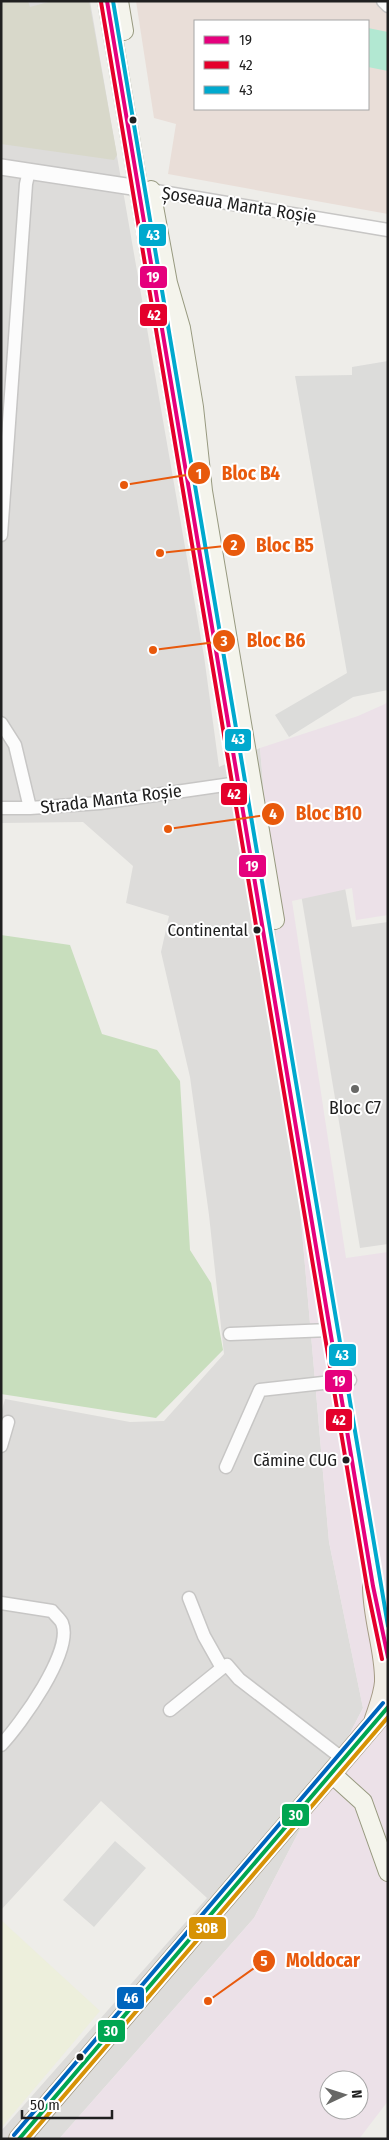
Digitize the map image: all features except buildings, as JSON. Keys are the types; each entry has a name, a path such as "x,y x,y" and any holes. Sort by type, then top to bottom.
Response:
{"main road":[{"path":"106,1 145,189"},
{"path":"119,1 145,189 246,781 345,1381 384,1591 388,1658"},
{"path":"246,781 330,1330 345,1381"},
{"path":"380,1726 385,1682 373,1608 384,1591"},
{"path":"19,2139 338,1771 380,1726 388,1707"},
{"path":"338,1771 363,1802 388,1872"},
{"path":"34,2139 338,1771"}],"street":[{"path":"383,1 388,6"},
{"name":"Șoseaua Manta Roșie","path":"1,167 388,230"},
{"path":"1,535 26,184 29,171"},
{"name":"Strada Manta Roșie","path":"1,723 15,745 30,808 100,803 246,781"},
{"path":"1,808 30,808"},
{"path":"230,1334 330,1330"},
{"path":"226,1466 260,1390 345,1381"},
{"path":"1,1446 8,1422"},
{"path":"189,1598 204,1636 222,1668"},
{"path":"1,1603 52,1611 62,1623 63,1641 56,1662 14,1732 1,1746"},
{"path":"170,1710 226,1665 338,1771"}],"shaded area":[{"path":"1,1 90,1 204,656 219,767 260,748 329,1542 363,1708 254,1918 59,2139 1,2139 1,2131 207,1898 101,1801 1,1910 1,1413 5,1399 130,1422 164,1421 224,1354 209,1215 190,1077 161,952 169,916 126,903 133,866 83,822 1,823"},
{"path":"1,1 28,1 30,7 52,1 89,1 117,155 114,160 1,144"},
{"path":"136,1 374,1 388,14 388,214 168,174 176,124 154,118"},
{"path":"388,361 388,690 353,697 289,737 275,715 347,673 295,376 352,375 352,367"},
{"path":"388,701 388,915 356,920 352,888 292,901 346,1258 388,1252 388,2101 359,2139 59,2139 254,1918 363,1708 329,1542 260,748 358,716"},
{"path":"345,888 352,927 388,922 388,1244 360,1248 301,894"},
{"path":"115,1841 146,1868 94,1927 63,1900"}],"green space":[{"path":"369,28 388,32 388,71 369,67"},
{"path":"1,935 70,945 102,1034 157,1050 180,1081 190,1250 211,1283 223,1350 156,1418 1,1394"},
{"path":"1,1920 100,2011 1,2128"}],"transit line":[{"name":"19","path":"107,1 373,1586 388,1657"},
{"name":"43","path":"113,1 388,1626"},
{"name":"42","path":"101,2 367,1587 382,1659"},
{"name":"46","path":"14,2135 383,1703"},
{"name":"30","path":"19,2139 388,1707"},
{"name":"30B","path":"27,2139 388,1717"}],"place":[{"name":"Bloc B4","path":"124,485"},
{"name":"Bloc B5","path":"160,553"},
{"name":"Bloc B6","path":"153,650"},
{"name":"Bloc B10","path":"168,829"},
{"name":"Continental","path":"257,930"},
{"name":"Bloc C7","path":"355,1089"},
{"name":"Cămine CUG","path":"346,1460"},
{"name":"Moldocar","path":"208,2001"}]}
